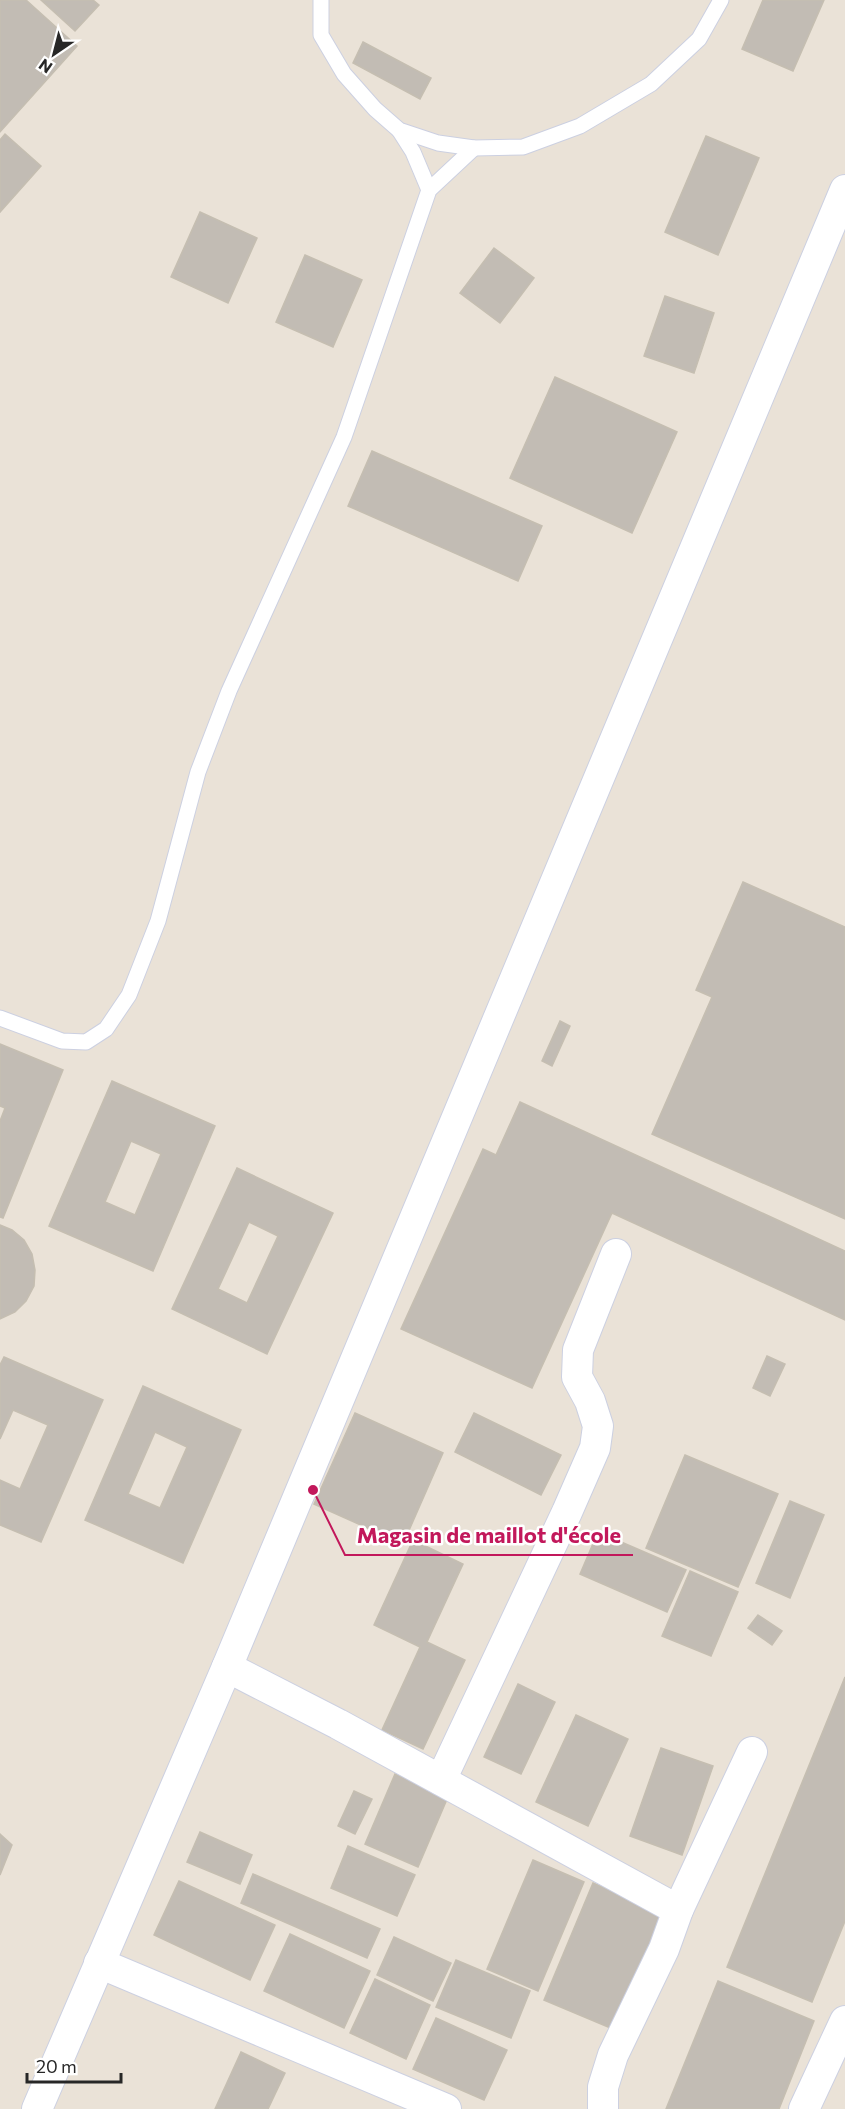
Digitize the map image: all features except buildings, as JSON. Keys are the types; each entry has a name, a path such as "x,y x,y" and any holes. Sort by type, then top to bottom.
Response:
{"street":[{"path":"37,2109 227,1667 845,190"},
{"path":"441,1780 595,1448 598,1426 590,1401 578,1377 578,1350 616,1254"},
{"path":"227,1667 338,1724 678,1910"},
{"path":"603,2109 603,2087 613,2055 664,1949 678,1910 752,1752"},
{"path":"99,1963 446,2109"},
{"path":"804,2109 845,2021"}],"lane":[{"path":"321,0 321,36 344,74 375,109 399,130 413,152 429,190"},
{"path":"399,130 438,143 474,148 523,147 579,126 651,84 699,39 721,0"},
{"path":"0,1018 62,1041 86,1041 106,1029 129,995 158,921 198,771 229,691 345,437 429,190 474,148"}],"place":[{"name":"Magasin de maillot d'école","path":"313,1490"}]}
